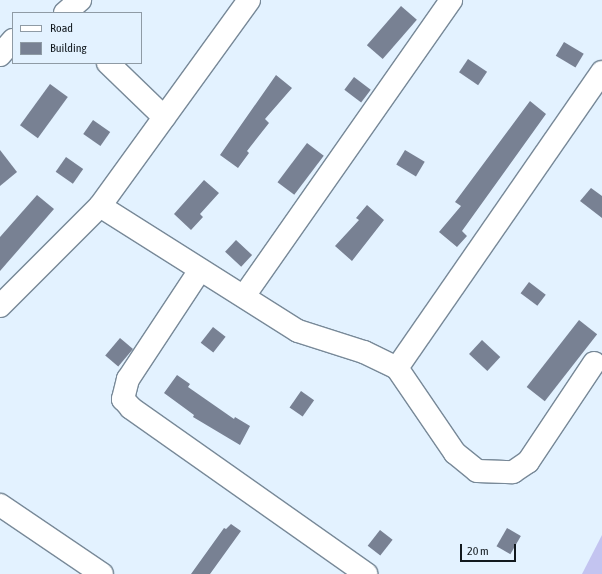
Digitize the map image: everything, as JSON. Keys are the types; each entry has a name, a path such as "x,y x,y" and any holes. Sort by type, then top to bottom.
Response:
{"street":[{"path":"66,12 80,0"},
{"path":"0,306 100,206 249,0"},
{"path":"244,296 450,0"},
{"path":"109,64 164,117"},
{"path":"397,368 602,72"},
{"path":"100,206 298,331 364,352 397,368 455,453 477,471 486,473 513,472 528,462 594,363"},
{"path":"200,270 128,379 122,399 131,408 366,574"},
{"path":"0,505 102,574"}],"shaded area":[{"path":"602,535 602,574 582,574"}],"building":[{"path":"401,6 417,20 383,59 367,45"},
{"path":"564,42 584,54 575,68 556,56"},
{"path":"468,59 487,72 478,85 459,72"},
{"path":"276,75 292,88 265,119 269,123 247,151 249,153 238,168 220,155"},
{"path":"354,77 371,90 361,102 344,90"},
{"path":"50,84 68,97 38,138 20,125"},
{"path":"530,101 546,114 462,231 467,236 457,247 439,232 461,206 455,202"},
{"path":"93,120 110,132 100,146 83,134"},
{"path":"307,143 324,156 294,195 278,182"},
{"path":"0,150 17,172 0,186"},
{"path":"405,150 425,162 416,176 396,165"},
{"path":"66,157 83,169 73,184 56,172"},
{"path":"204,180 219,193 200,214 203,217 191,230 174,214"},
{"path":"591,188 602,196 602,218 580,201"},
{"path":"37,195 54,209 0,271 0,237"},
{"path":"367,205 384,220 352,261 335,246 359,220 356,218"},
{"path":"236,240 252,255 241,267 225,252"},
{"path":"529,282 546,295 537,306 521,293"},
{"path":"579,320 597,334 545,401 527,387"},
{"path":"213,327 226,337 213,353 201,343"},
{"path":"120,338 133,349 118,367 105,356"},
{"path":"482,340 500,357 487,371 469,354"},
{"path":"177,375 190,384 188,387 234,419 235,417 250,426 240,445 193,417 194,415 164,393"},
{"path":"301,391 314,400 303,417 290,407"},
{"path":"231,524 241,531 210,574 191,574 224,528 226,529"},
{"path":"507,528 521,536 510,554 496,546"},
{"path":"380,530 393,540 380,556 368,546"}]}
